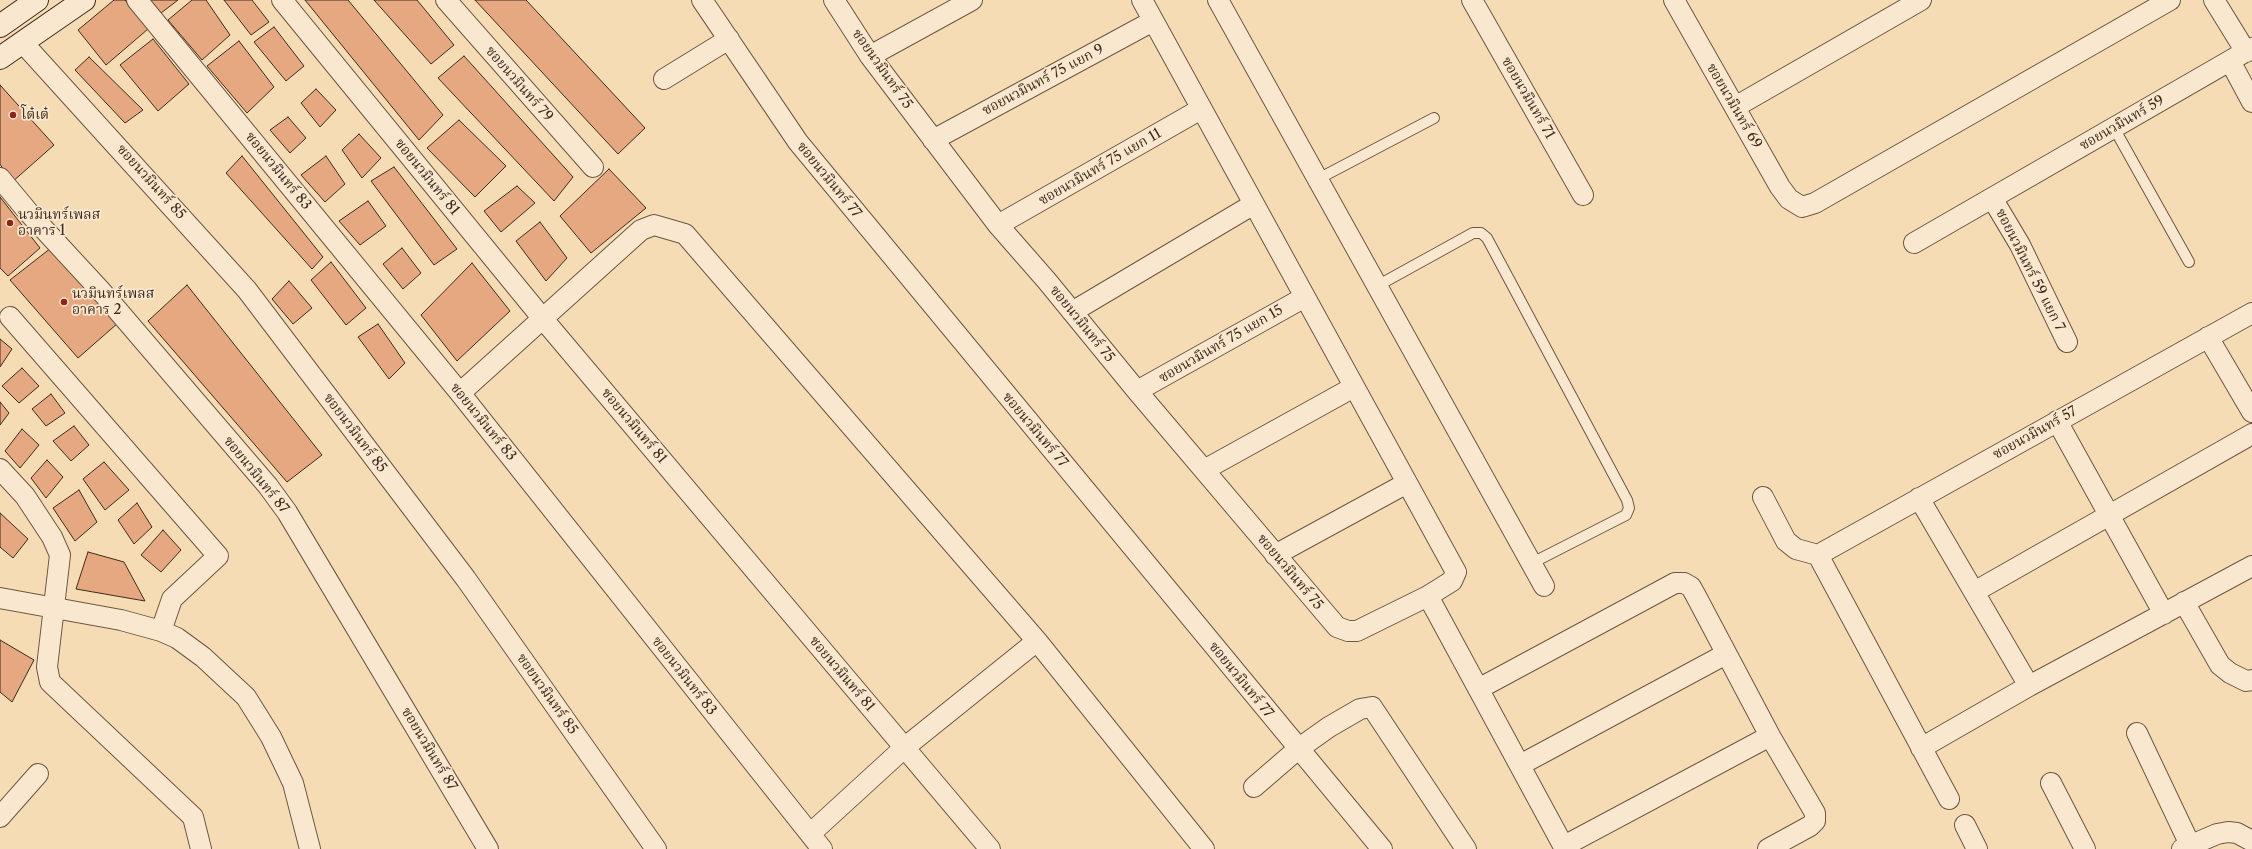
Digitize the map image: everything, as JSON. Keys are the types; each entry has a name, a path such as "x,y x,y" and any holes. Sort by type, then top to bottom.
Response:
{"main road":[{"path":"0,26 37,0"},
{"path":"0,58 84,0"}],"street":[{"name":"ซอยนวมินทร์ 83","path":"137,0 460,393 816,842"},
{"name":"ซอยนวมินทร์ 81","path":"282,0 544,319 990,849"},
{"name":"ซอยนวมินทร์ 79","path":"446,0 593,167"},
{"name":"ซอยนวมินทร์ 77","path":"702,0 798,142 1382,849"},
{"name":"ซอยนวมินทร์ 75","path":"834,0 870,56 998,226 1336,627 1348,631 1357,630 1428,596"},
{"path":"870,56 972,0"},
{"path":"1142,0 1456,572 1452,580 1428,596 1480,688 1564,848 1770,736"},
{"path":"1218,0 1544,586"},
{"name":"ซอยนวมินทร์ 71","path":"1472,0 1583,195"},
{"name":"ซอยนวมินทร์ 69","path":"1674,0 1780,187 1790,199 1802,207 1822,199 2170,0"},
{"path":"1735,107 1921,0"},
{"path":"2214,0 2243,54 2252,102"},
{"name":"ซอยนวมินทร์ 75 แยก 9","path":"933,140 1153,21"},
{"path":"664,79 729,39"},
{"name":"ซอยนวมินทร์ 85","path":"23,42 247,290 466,579 656,849"},
{"name":"ซอยนวมินทร์ 59","path":"1914,243 2243,54"},
{"name":"ซอยนวมินทร์ 75 แยก 11","path":"998,226 1201,109"},
{"name":"ซอยนวมินทร์ 87","path":"0,178 49,236 101,291 268,486 287,512 488,849"},
{"name":"ซอยนวมินทร์ 59 แยก 7","path":"1992,198 2020,245 2067,342"},
{"path":"1072,312 1254,204"},
{"path":"460,393 544,319 641,230 654,226 685,234 1037,641 1204,849"},
{"name":"ซอยนวมินทร์ 75 แยก 15","path":"1137,391 1305,296"},
{"name":"ซอยนวมินทร์ 57","path":"1818,555 2252,313"},
{"path":"10,318 218,556 172,599 161,631"},
{"path":"2208,337 2252,412"},
{"path":"1204,470 1354,388"},
{"path":"2057,421 2164,614"},
{"path":"1974,592 2252,434"},
{"path":"0,469 25,496 52,537 60,555 47,667 50,682 193,817 202,849"},
{"path":"1274,555 1407,483"},
{"path":"1763,497 1786,541 1796,549 1818,555 1920,748 1949,799"},
{"path":"1918,498 2029,686"},
{"path":"1920,748 2029,686 2252,566"},
{"path":"1480,688 1675,583 1684,583 1690,587 1770,736 1815,813 1815,821 1810,826 1768,849"},
{"path":"0,598 121,620 161,631 177,638 203,656 246,697 270,737 293,783 310,849"},
{"path":"2184,602 2220,665 2240,679 2246,681 2252,680"},
{"path":"816,842 904,748 1037,641"},
{"path":"1520,765 1726,654"},
{"path":"1254,787 1298,749 1349,714 1360,708 1372,707 1466,849"},
{"path":"2137,733 2188,848 2228,832 2237,833 2252,841"},
{"path":"0,817 38,774"},
{"path":"2051,784 2085,849"},
{"path":"1965,825 1977,849"}],"lane":[{"path":"1318,179 1434,118"},
{"path":"2114,128 2188,262"},
{"path":"1378,286 1473,233 1481,233 1487,238 1627,500 1629,508 1626,515 1532,563"}],"building":[{"path":"114,0 125,0 148,29 106,65 78,30"},
{"path":"150,0 178,0 161,13"},
{"path":"192,0 206,0 230,35 202,60 168,20"},
{"path":"224,0 252,0 269,22 251,35"},
{"path":"305,0 348,0 443,115 419,140"},
{"path":"374,0 417,0 454,45 431,64"},
{"path":"475,0 526,0 645,128 618,154"},
{"path":"274,27 304,66 286,81 254,42"},
{"path":"153,39 189,84 158,111 120,65"},
{"path":"239,41 274,87 247,113 207,66"},
{"path":"464,56 573,177 554,201 438,78"},
{"path":"89,57 143,110 125,123 75,70"},
{"name":"โต๋เต๋","path":"0,85 54,145 11,183 0,164"},
{"path":"316,89 336,110 320,127 301,103"},
{"path":"288,117 306,138 290,153 270,130"},
{"path":"459,120 506,166 475,197 427,148"},
{"path":"359,134 381,158 362,178 342,150"},
{"path":"242,156 323,257 312,269 226,173"},
{"path":"326,156 345,184 325,202 301,175"},
{"path":"394,167 457,249 434,265 371,181"},
{"path":"609,169 646,208 591,253 560,216"},
{"path":"517,186 535,203 501,232 484,211"},
{"name":"นวมินทร์เพลส อาคาร 1","path":"0,197 40,248 8,276 0,268"},
{"path":"368,201 386,226 360,245 339,221"},
{"path":"540,222 567,258 546,281 516,241"},
{"name":"นวมินทร์เพลส อาคาร 2","path":"51,248 118,323 78,358 10,280"},
{"path":"402,248 421,273 403,289 383,264"},
{"path":"331,262 366,308 346,325 311,280"},
{"path":"472,263 510,311 457,361 421,315"},
{"path":"289,281 312,308 293,324 272,299"},
{"path":"187,285 322,455 287,482 148,321"},
{"path":"378,324 405,363 389,379 358,337"},
{"path":"0,339 12,349 0,367"},
{"path":"22,368 39,386 19,403 2,386"},
{"path":"51,394 65,413 46,426 32,409"},
{"path":"0,402 9,413 0,425"},
{"path":"74,426 89,445 71,461 53,441"},
{"path":"22,429 39,445 20,468 5,451"},
{"path":"47,460 63,477 46,498 31,478"},
{"path":"104,462 129,490 105,510 83,479"},
{"path":"79,490 97,522 75,541 53,508"},
{"path":"137,503 152,527 134,544 118,520"},
{"path":"0,513 28,539 13,558 0,547"},
{"path":"163,530 181,550 161,572 141,555"},
{"path":"88,552 124,562 145,601 76,589"},
{"path":"0,640 34,660 12,702 0,692"}],"place":[{"name":"โต๋เต๋","path":"13,115"},
{"name":"นวมินทร์เพลส อาคาร 1","path":"10,223"},
{"name":"นวมินทร์เพลส อาคาร 2","path":"64,302"}]}
